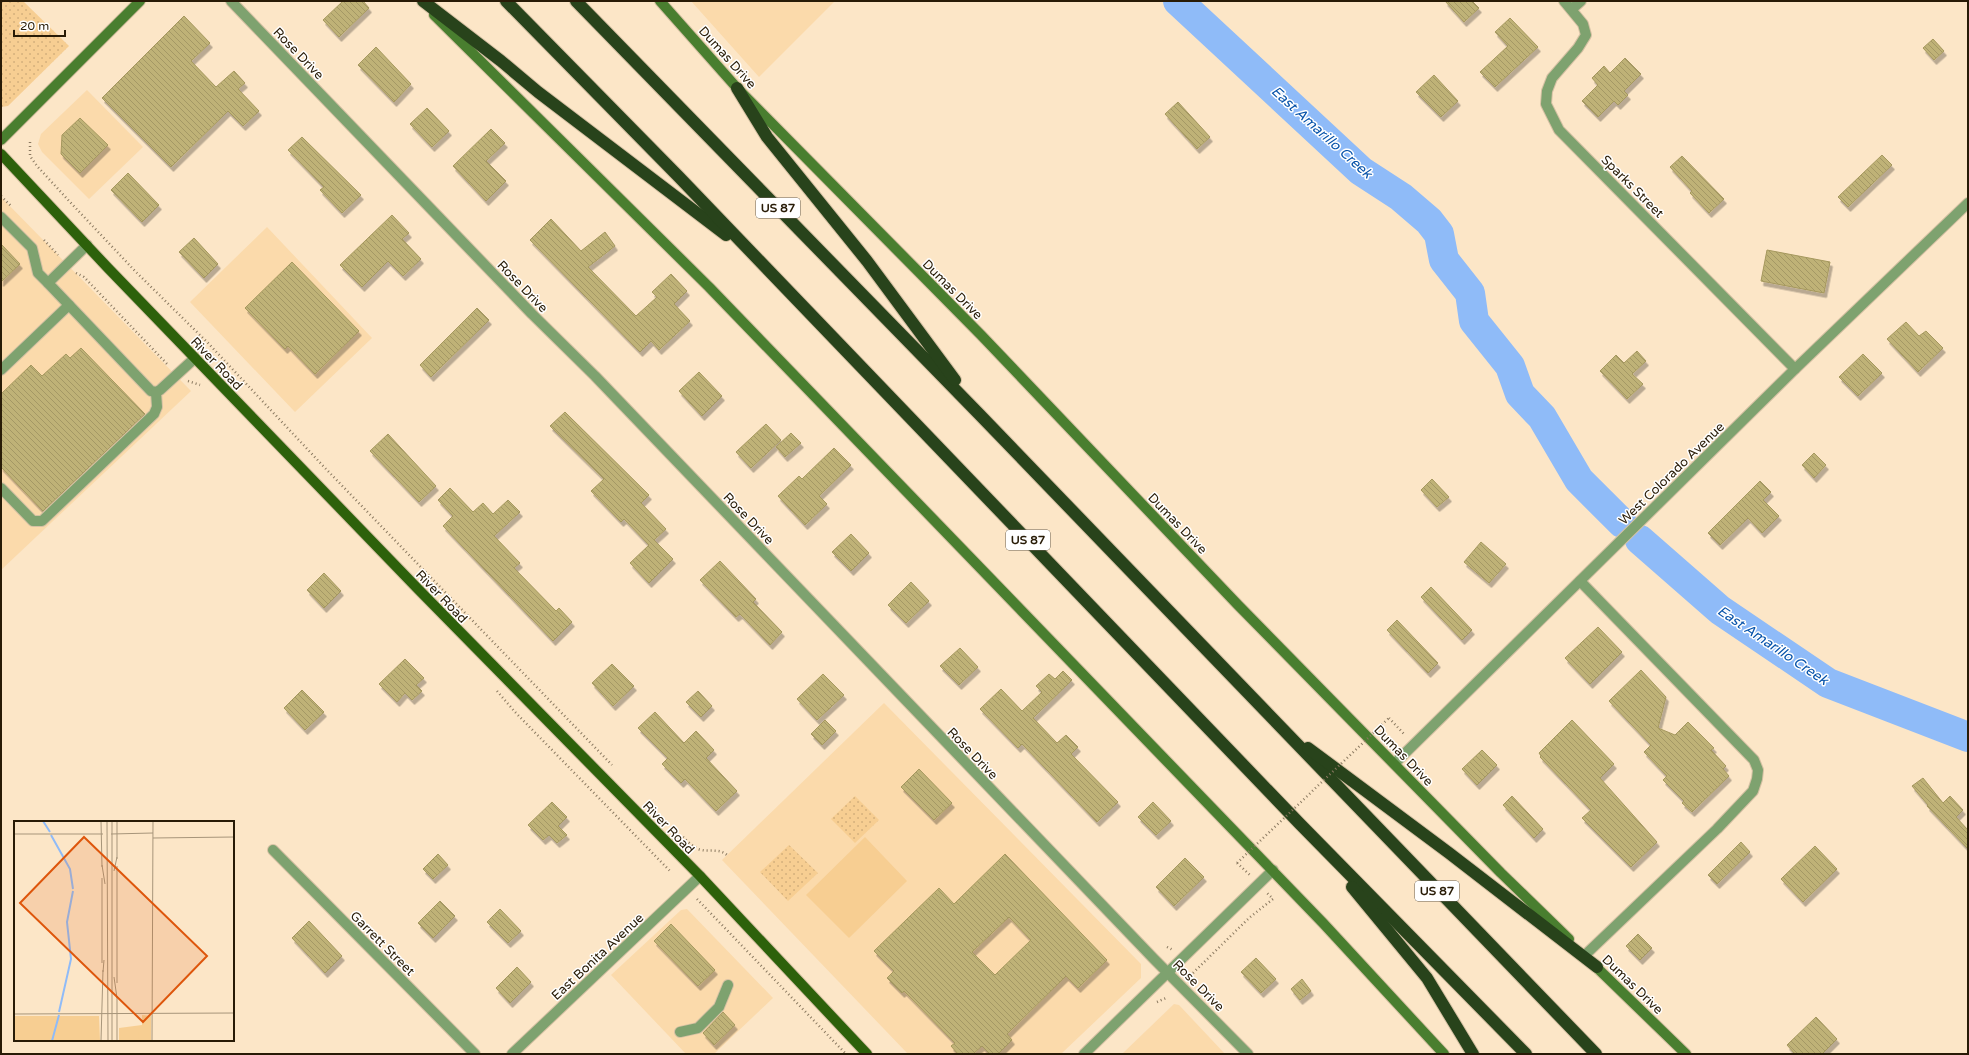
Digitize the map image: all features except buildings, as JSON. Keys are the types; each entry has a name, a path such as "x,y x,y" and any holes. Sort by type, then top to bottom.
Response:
{"highway":[{"path":"423,1 501,61 538,92 754,256"},
{"name":"US 87","path":"506,1 679,177 1300,824 1526,1054"},
{"name":"US 87","path":"576,1 980,415 1596,1054"},
{"path":"737,88 767,137 867,261 980,415"},
{"path":"1280,727 1449,853 1597,967"},
{"path":"1300,824 1427,978 1473,1054"}],"main road":[{"path":"1,140 140,1"},
{"path":"420,1 710,287 1273,870 1444,1054"},
{"name":"Dumas Drive","path":"660,1 737,88 981,335 1238,605 1395,763 1501,873 1686,1054"},
{"name":"River Road","path":"1,154 194,358 700,876 867,1054"}],"street":[{"name":"Rose Drive","path":"231,1 1248,1054"},
{"name":"Sparks Street","path":"1564,1 1583,24 1586,35 1578,48 1552,78 1547,91 1546,104 1559,130 1796,369"},
{"path":"1572,9 1581,1"},
{"name":"West Colorado Avenue","path":"1395,763 1796,369 1968,203"},
{"path":"1,217 32,248 38,273 151,391 156,392 160,390 194,358"},
{"path":"48,283 87,245"},
{"path":"1,370 69,305"},
{"path":"1,488 33,521 42,521 154,414 157,407 156,392"},
{"path":"1580,581 1754,760 1758,770 1753,791 1717,828 1585,955"},
{"name":"Garrett Street","path":"273,850 475,1054"},
{"path":"1084,1054 1273,870"},
{"name":"East Bonita Avenue","path":"512,1054 700,876"},
{"path":"680,1032 694,1030 707,1019 718,1007 728,986"}],"path":[{"path":"30,142 30,156 33,161 70,202 135,271 208,343 326,468 613,766"},
{"path":"1,196 16,212"},
{"path":"42,238 96,289 168,363 168,368 175,376"},
{"path":"1194,973 1249,918 1273,899 1237,862 1389,718 1414,744"},
{"path":"680,835 696,848 707,851 719,850 728,856"},
{"path":"697,899 846,1054"}],"shaded area":[{"path":"1,1 23,1 69,46 8,106 1,107"},
{"path":"691,1 835,1 759,77"},
{"path":"87,90 143,147 89,199 42,152 38,144 41,134"},
{"path":"1,197 191,391 1,570"},
{"path":"267,227 372,338 295,412 190,302"},
{"path":"884,703 1141,964 1141,978 1061,1054 908,1054 722,860"},
{"path":"855,796 879,820 855,843 831,819"},
{"path":"865,837 907,881 849,938 806,895"},
{"path":"789,845 818,873 788,901 760,872"},
{"path":"687,909 773,998 714,1054 686,1054 611,975 681,910"},
{"path":"1174,1004 1179,1005 1225,1054 1122,1054"}],"waterway":[{"name":"East Amarillo Creek","path":"1178,1 1361,171 1401,197 1429,221 1439,234 1444,260 1470,293 1474,321 1510,366 1520,394 1542,417 1579,480 1622,523"},
{"name":"East Amarillo Creek","path":"1640,540 1720,610 1828,683 1968,737"}]}
